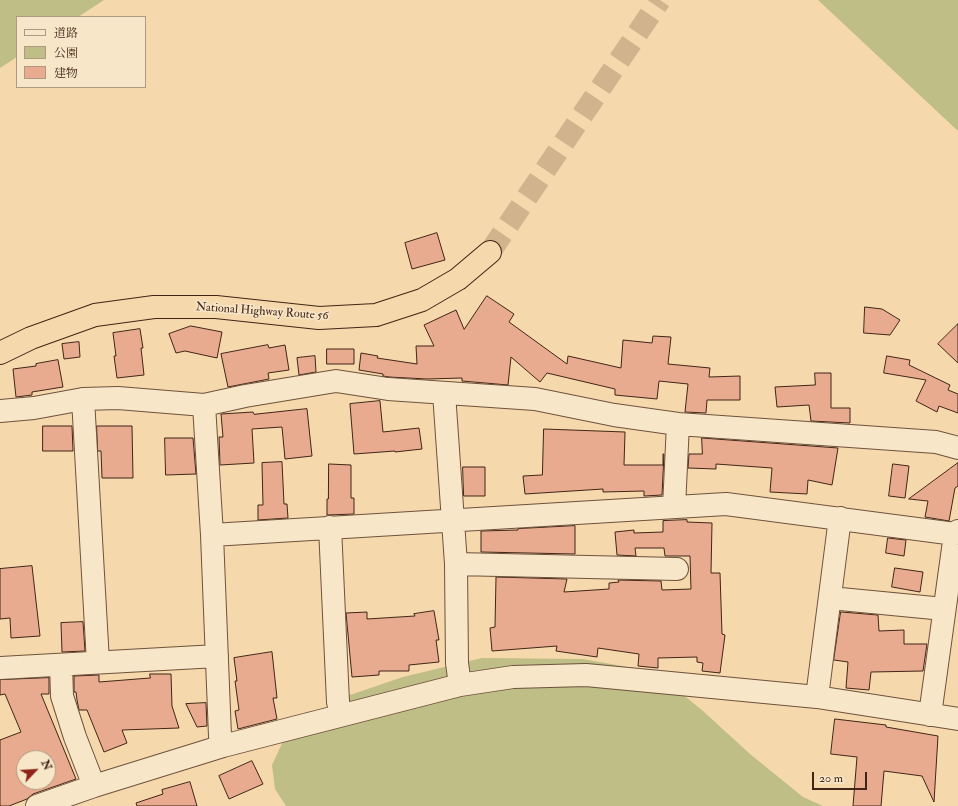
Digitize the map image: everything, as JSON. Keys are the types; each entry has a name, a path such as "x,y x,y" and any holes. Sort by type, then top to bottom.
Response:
{"highway":[{"name":"National Highway Route 56","path":"0,353 31,338 96,315 154,307 216,307 319,318 376,315 422,300 458,279 490,252"}],"street":[{"path":"0,411 34,408 83,399 118,398 204,405 245,396 336,381 388,389 535,399 614,415 678,424 936,442 958,448"},
{"path":"444,392 456,564 457,663 460,685"},
{"path":"83,399 98,662"},
{"path":"204,405 212,535 220,736 223,746"},
{"path":"674,507 678,424"},
{"path":"212,535 726,504 956,533 930,716"},
{"path":"817,697 840,518"},
{"path":"330,527 338,702 341,715"},
{"path":"456,564 677,569"},
{"path":"830,598 944,609"},
{"path":"0,668 217,656"},
{"path":"61,665 62,696 94,786"},
{"path":"36,806 94,786 223,746 460,685 513,677 586,675 817,697 930,716 958,719"}],"green space":[{"path":"0,0 104,0 80,16 16,16 16,58 0,68"},
{"path":"818,0 958,0 958,131"},
{"path":"482,658 583,659 655,672 703,711 750,754 803,797 823,806 286,806 275,789 272,765 286,735 344,697 403,677"}],"building":[{"path":"437,233 445,260 412,269 405,243"},
{"path":"487,296 514,314 509,322 567,364 568,356 621,368 623,340 652,343 653,336 671,337 668,364 710,368 709,377 740,376 740,400 707,400 706,413 685,412 688,384 659,381 657,399 615,395 615,389 547,373 540,382 511,357 508,385 462,381 462,378 427,379 389,377 383,376 383,374 359,370 361,353 378,356 377,358 417,364 416,346 434,346 424,325 456,310 464,329"},
{"path":"865,307 882,309 900,320 890,335 864,333"},
{"path":"958,324 958,363 938,344"},
{"path":"191,326 222,332 217,358 185,351 176,353 169,334"},
{"path":"140,329 143,348 141,348 144,375 117,378 113,333"},
{"path":"79,342 80,357 64,359 62,344"},
{"path":"268,345 269,348 285,345 289,370 268,373 269,379 228,387 221,354"},
{"path":"327,349 354,349 354,364 327,364"},
{"path":"315,356 316,372 299,375 297,358"},
{"path":"887,356 910,360 909,365 950,385 948,390 958,394 958,413 939,406 937,412 916,401 926,380 884,373"},
{"path":"58,360 63,387 32,392 32,395 16,397 13,369 36,366 36,364"},
{"path":"815,373 831,373 831,408 850,408 850,423 811,421 809,405 777,407 775,387 815,385"},
{"path":"380,401 383,432 419,428 422,449 354,454 350,404"},
{"path":"307,409 312,456 285,459 282,427 252,429 254,463 220,465 219,437 223,437 221,414 253,412 254,414"},
{"path":"43,426 72,426 73,451 43,451"},
{"path":"97,426 132,426 133,478 102,478 101,451 98,451"},
{"path":"544,429 625,432 624,465 663,465 664,454 662,495 644,496 644,491 603,492 603,489 525,494 523,476 542,475"},
{"path":"165,438 193,438 196,474 166,475"},
{"path":"702,438 838,448 832,485 808,480 807,494 770,492 772,468 716,464 716,469 688,468 689,454 702,454"},
{"path":"282,462 284,504 287,504 288,518 258,520 258,505 263,505 262,463"},
{"path":"958,463 958,486 955,488 949,521 925,517 928,501 909,499"},
{"path":"329,464 351,465 351,498 354,498 354,514 327,515"},
{"path":"893,464 909,466 905,498 889,496"},
{"path":"463,467 485,467 485,496 464,496"},
{"path":"687,520 687,522 712,523 711,573 720,573 722,634 725,635 720,673 702,671 703,663 697,662 697,657 658,658 658,668 638,666 639,654 598,648 597,657 556,651 557,646 492,651 490,628 495,627 496,577 567,579 564,592 609,589 609,583 619,582 618,580 661,581 662,590 691,589 690,556 665,556 664,548 635,548 636,556 617,555 615,532 634,530 634,533 663,532 663,521"},
{"path":"575,526 575,554 481,552 481,531"},
{"path":"888,538 906,540 904,556 886,553"},
{"path":"32,566 40,636 11,638 10,618 0,619 0,569"},
{"path":"895,568 923,572 920,592 892,587"},
{"path":"434,611 439,640 436,640 439,662 409,665 409,671 379,671 379,675 352,677 346,613 367,612 367,619 415,616 414,614"},
{"path":"841,612 878,615 879,631 904,630 904,644 927,644 923,671 871,672 869,690 846,688 848,662 834,660"},
{"path":"83,622 85,651 62,652 61,623"},
{"path":"272,652 277,698 273,698 277,719 238,729 235,711 239,710 235,681 237,681 234,658"},
{"path":"150,674 171,674 172,706 179,728 122,730 127,743 104,752 87,710 79,710 76,692 74,692 74,676 99,675 99,682 150,678"},
{"path":"49,678 49,694 41,694 76,779 56,786 56,750 16,750 16,790 44,790 9,806 0,806 0,740 21,732 5,694 0,695 0,680"},
{"path":"206,703 207,726 197,727 186,704"},
{"path":"835,719 886,725 886,727 938,736 934,802 922,776 884,771 881,806 853,806 857,757 831,754"},
{"path":"252,761 263,784 229,799 219,776"},
{"path":"190,782 197,806 137,806 136,803 163,794 162,790"}],"tunnel":[{"path":"490,252 660,0"}]}
